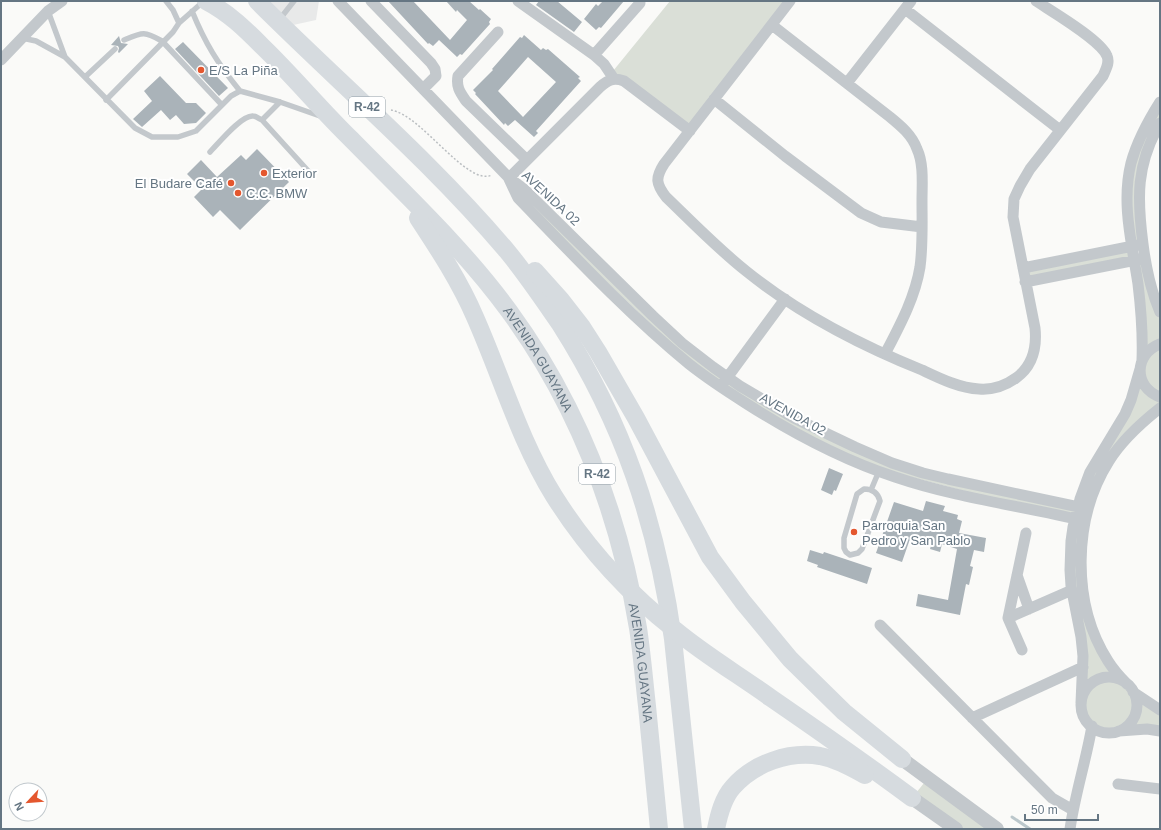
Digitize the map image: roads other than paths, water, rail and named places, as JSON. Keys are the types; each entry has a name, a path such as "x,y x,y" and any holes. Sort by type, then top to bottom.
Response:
{"main road":[{"name":"R-42","path":"257,1 377,116 475,214 526,276 547,305 577,352 606,405 638,483 658,555 669,609 693,829"},
{"name":"AVENIDA GUAYANA","path":"201,4 221,9 234,19 278,61 332,120 448,237 471,263 516,320 564,399 594,463 621,548 630,587 638,629 659,829"},
{"path":"392,180 431,238 464,292 530,452 541,474 585,541 612,572 675,631 814,727 912,798"},
{"path":"475,214 535,270 561,300 582,328 613,377 710,557 743,602 790,659 838,706 902,760"},
{"path":"716,829 723,805 732,787 752,770 789,755 810,755 837,761 912,798"}],"street":[{"path":"1,60 48,11 62,1"},
{"path":"338,1 509,178 600,86 614,78"},
{"path":"371,1 422,52 435,69 436,76 423,89"},
{"path":"518,1 594,55 604,64 614,78 624,81 690,131"},
{"path":"789,1 660,170 658,181 661,190 666,197 727,255 746,271 785,299 830,326 885,354 932,375 970,388 987,389 1007,384 1018,376 1030,363 1035,350 1035,328 1013,217 1013,207 1016,193 1030,169 1102,76 1108,62 1107,57 1100,47 1091,39 1036,1"},
{"path":"594,55 640,3"},
{"path":"847,83 908,5 1060,130"},
{"path":"772,25 896,122 908,133 918,150 922,176 922,227 921,253 917,280 905,312 885,354"},
{"path":"498,32 458,76 457,84 459,91 466,100 527,160"},
{"path":"714,100 861,213 881,222 922,227"},
{"path":"1160,102 1140,136 1131,163 1127,203 1131,246 1139,259 1160,312"},
{"path":"1160,124 1146,154 1139,190 1139,219 1143,244 1139,259 1142,321 1141,377 1144,386 1150,392 1160,397"},
{"name":"AVENIDA 02","path":"509,178 524,189 670,332 697,355 728,377 794,418 892,463 982,486 1083,508"},
{"name":"AVENIDA 02","path":"509,178 518,198 609,290 669,347 690,365 721,387 789,430 879,471 909,481 979,499 1080,520"},
{"path":"1023,268 1143,244"},
{"path":"1025,282 1139,259"},
{"path":"721,387 785,299"},
{"path":"1160,344 1146,352 1131,400 1118,427 1090,472 1083,508 1071,548 1070,570 1072,590 1081,637 1083,667 1082,712 1086,720 1100,731 1109,733 1147,729 1160,731"},
{"path":"1083,508 1116,450 1135,429 1160,408"},
{"path":"979,499 982,486"},
{"path":"1080,520 1082,538 1082,583 1088,614 1107,660 1130,688 1136,701 1136,710 1130,723 1119,731"},
{"path":"1022,650 1008,618 1026,533"},
{"path":"1017,575 1029,609"},
{"path":"1008,618 1072,590"},
{"path":"880,625 1052,798 1073,810"},
{"path":"972,718 1083,667"},
{"path":"1082,703 1086,691 1094,681 1111,677 1120,680 1160,710"},
{"path":"1070,829 1092,726"},
{"path":"902,760 997,829"},
{"path":"1118,784 1160,789"},
{"path":"912,798 956,829"}],"lane":[{"path":"166,1 173,10 179,23"},
{"path":"278,22 294,1"},
{"path":"106,100 162,41 173,32 179,23 201,4"},
{"path":"201,4 203,38 224,72 240,91 280,102 332,120"},
{"path":"48,11 65,56"},
{"path":"124,40 141,33 151,35 162,41 222,105"},
{"path":"21,38 36,41 65,56 106,100 135,128 152,137 178,137 196,131 231,96 240,91"},
{"path":"85,77 115,49"},
{"path":"262,120 280,102"},
{"path":"210,152 240,122 247,117 254,116 262,120 311,174"},
{"path":"871,490 879,471"},
{"path":"860,490 871,490 879,496 879,505 862,549 858,553 850,555 844,548 843,543 857,494 860,490"}],"waterway":[{"path":"1012,817 1030,829"}],"place":[{"name":"E/S La Piña","path":"201,70"},
{"name":"Exterior","path":"264,173"},
{"name":"El Budare Café","path":"231,183"},
{"name":"C.C. BMW","path":"238,193"},
{"name":"Parroquia San Pedro y San Pablo","path":"854,532"}]}
